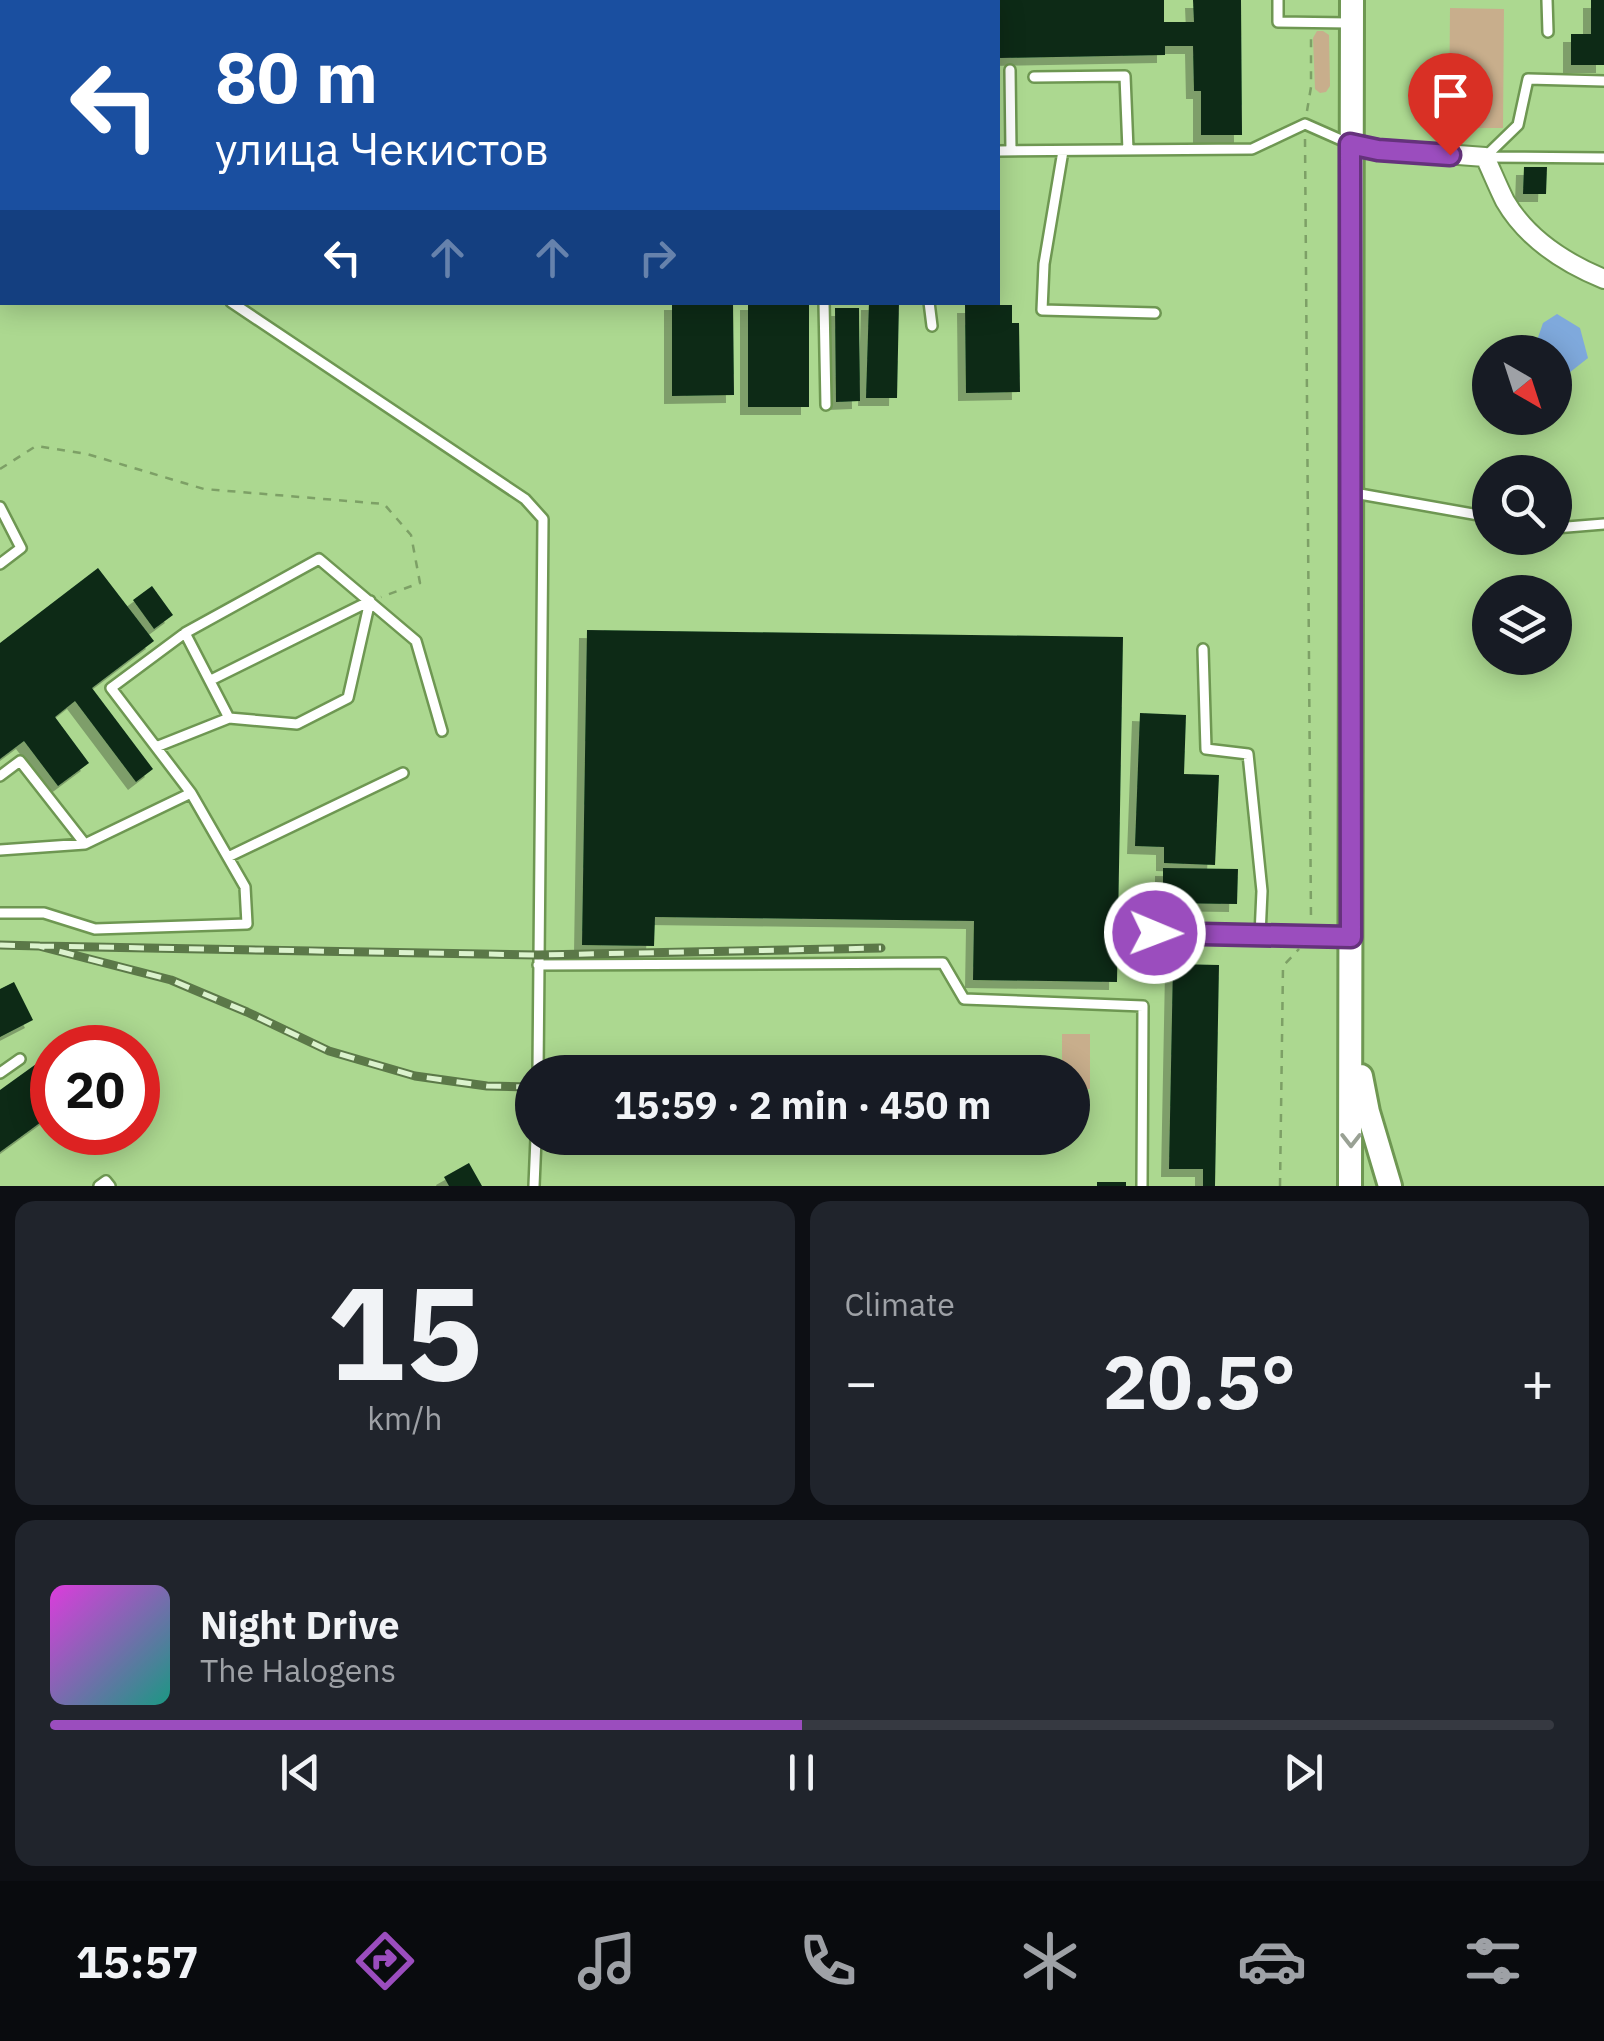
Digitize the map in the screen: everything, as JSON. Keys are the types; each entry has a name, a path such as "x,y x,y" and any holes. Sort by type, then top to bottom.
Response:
{"main road":[{"path":"1350,1186 1352,11"},
{"path":"1351,1023 1368,1112 1390,1186"}],"street":[{"path":"1350,144 1378,150 1485,157 1507,204 1536,239 1572,266 1604,279"}],"lane":[{"path":"1278,0 1278,22 1312,22 1352,11"},
{"path":"1547,0 1548,32"},
{"path":"1010,70 1011,151"},
{"path":"1034,77 1125,76 1128,150"},
{"path":"1485,157 1518,125 1528,79 1604,80"},
{"path":"1000,151 1252,148 1304,124 1350,144"},
{"path":"1063,151 1044,264 1042,310 1155,314"},
{"path":"1485,157 1604,158"},
{"path":"235,305 525,499 543,519 538,1055"},
{"path":"824,305 826,405"},
{"path":"929,305 932,326"},
{"path":"1351,492 1472,514"},
{"path":"0,506 21,548 0,564"},
{"path":"1572,527 1604,524"},
{"path":"0,913 44,913 96,929 248,924 245,887 191,793 111,688 185,633 319,559 416,641 442,731"},
{"path":"211,680 370,601"},
{"path":"156,747 229,718 296,724 348,698 370,601"},
{"path":"185,633 229,718"},
{"path":"1204,648 1206,749 1248,754 1262,890 1260,936"},
{"path":"0,776 20,761 85,844"},
{"path":"228,857 403,773"},
{"path":"0,850 85,844 191,793"},
{"path":"1155,933 1351,937"},
{"path":"538,966 943,963 964,998 1143,1006 1142,1186"},
{"path":"0,1074 20,1059"},
{"path":"534,1186 535,1155"},
{"path":"98,1186 106,1181 110,1186"}],"path":[{"path":"1280,1186 1283,966 1311,936 1304,124 1311,87 1312,22"},
{"path":"0,468 36,446 86,454 204,488 384,504 411,535 420,583 370,601"}],"shaded area":[{"path":"1450,8 1504,9 1503,128 1449,128"},
{"path":"1317,31 1329,35 1330,86 1320,93 1315,89 1313,38"},
{"path":"1062,1034 1090,1034 1090,1055 1062,1055"}],"water":[{"path":"1557,314 1580,328 1588,358 1572,371 1572,335 1539,335 1543,323"}],"building":[{"path":"1000,0 1164,0 1164,22 1194,22 1193,0 1241,0 1242,135 1201,135 1201,91 1194,91 1193,46 1165,46 1165,55 1000,58"},
{"path":"1591,0 1604,0 1604,65 1571,65 1571,34 1591,34"},
{"path":"1524,167 1547,167 1546,194 1523,194"},
{"path":"672,305 733,305 734,395 672,396"},
{"path":"748,305 809,305 809,407 748,407"},
{"path":"869,305 899,305 897,398 866,398"},
{"path":"965,305 1012,305 1012,323 1019,323 1020,392 966,393"},
{"path":"835,308 859,308 860,401 836,402"},
{"path":"98,568 154,641 92,688 153,769 136,782 75,701 55,717 89,763 58,786 24,741 0,759 0,643"},
{"path":"152,586 173,615 154,629 133,600"},
{"path":"587,630 1123,637 1117,982 973,980 974,921 655,917 654,946 582,945"},
{"path":"1140,713 1186,715 1184,774 1219,775 1215,865 1164,863 1164,847 1135,846"},
{"path":"1163,868 1238,869 1237,904 1163,903"},
{"path":"1173,964 1219,965 1215,1186 1203,1186 1203,1169 1169,1169"},
{"path":"14,982 33,1020 0,1037 0,989"},
{"path":"30,1068 30,1130 0,1152 0,1090"},
{"path":"469,1163 482,1186 449,1186 444,1177"},
{"path":"1097,1182 1126,1182 1126,1186 1097,1186"}],"railway":[{"path":"0,945 39,946 171,980 329,1051 415,1076 515,1087"},
{"path":"39,946 538,955 881,948"}],"route":[{"path":"1155,933 1351,937 1350,144 1450,155"}]}
